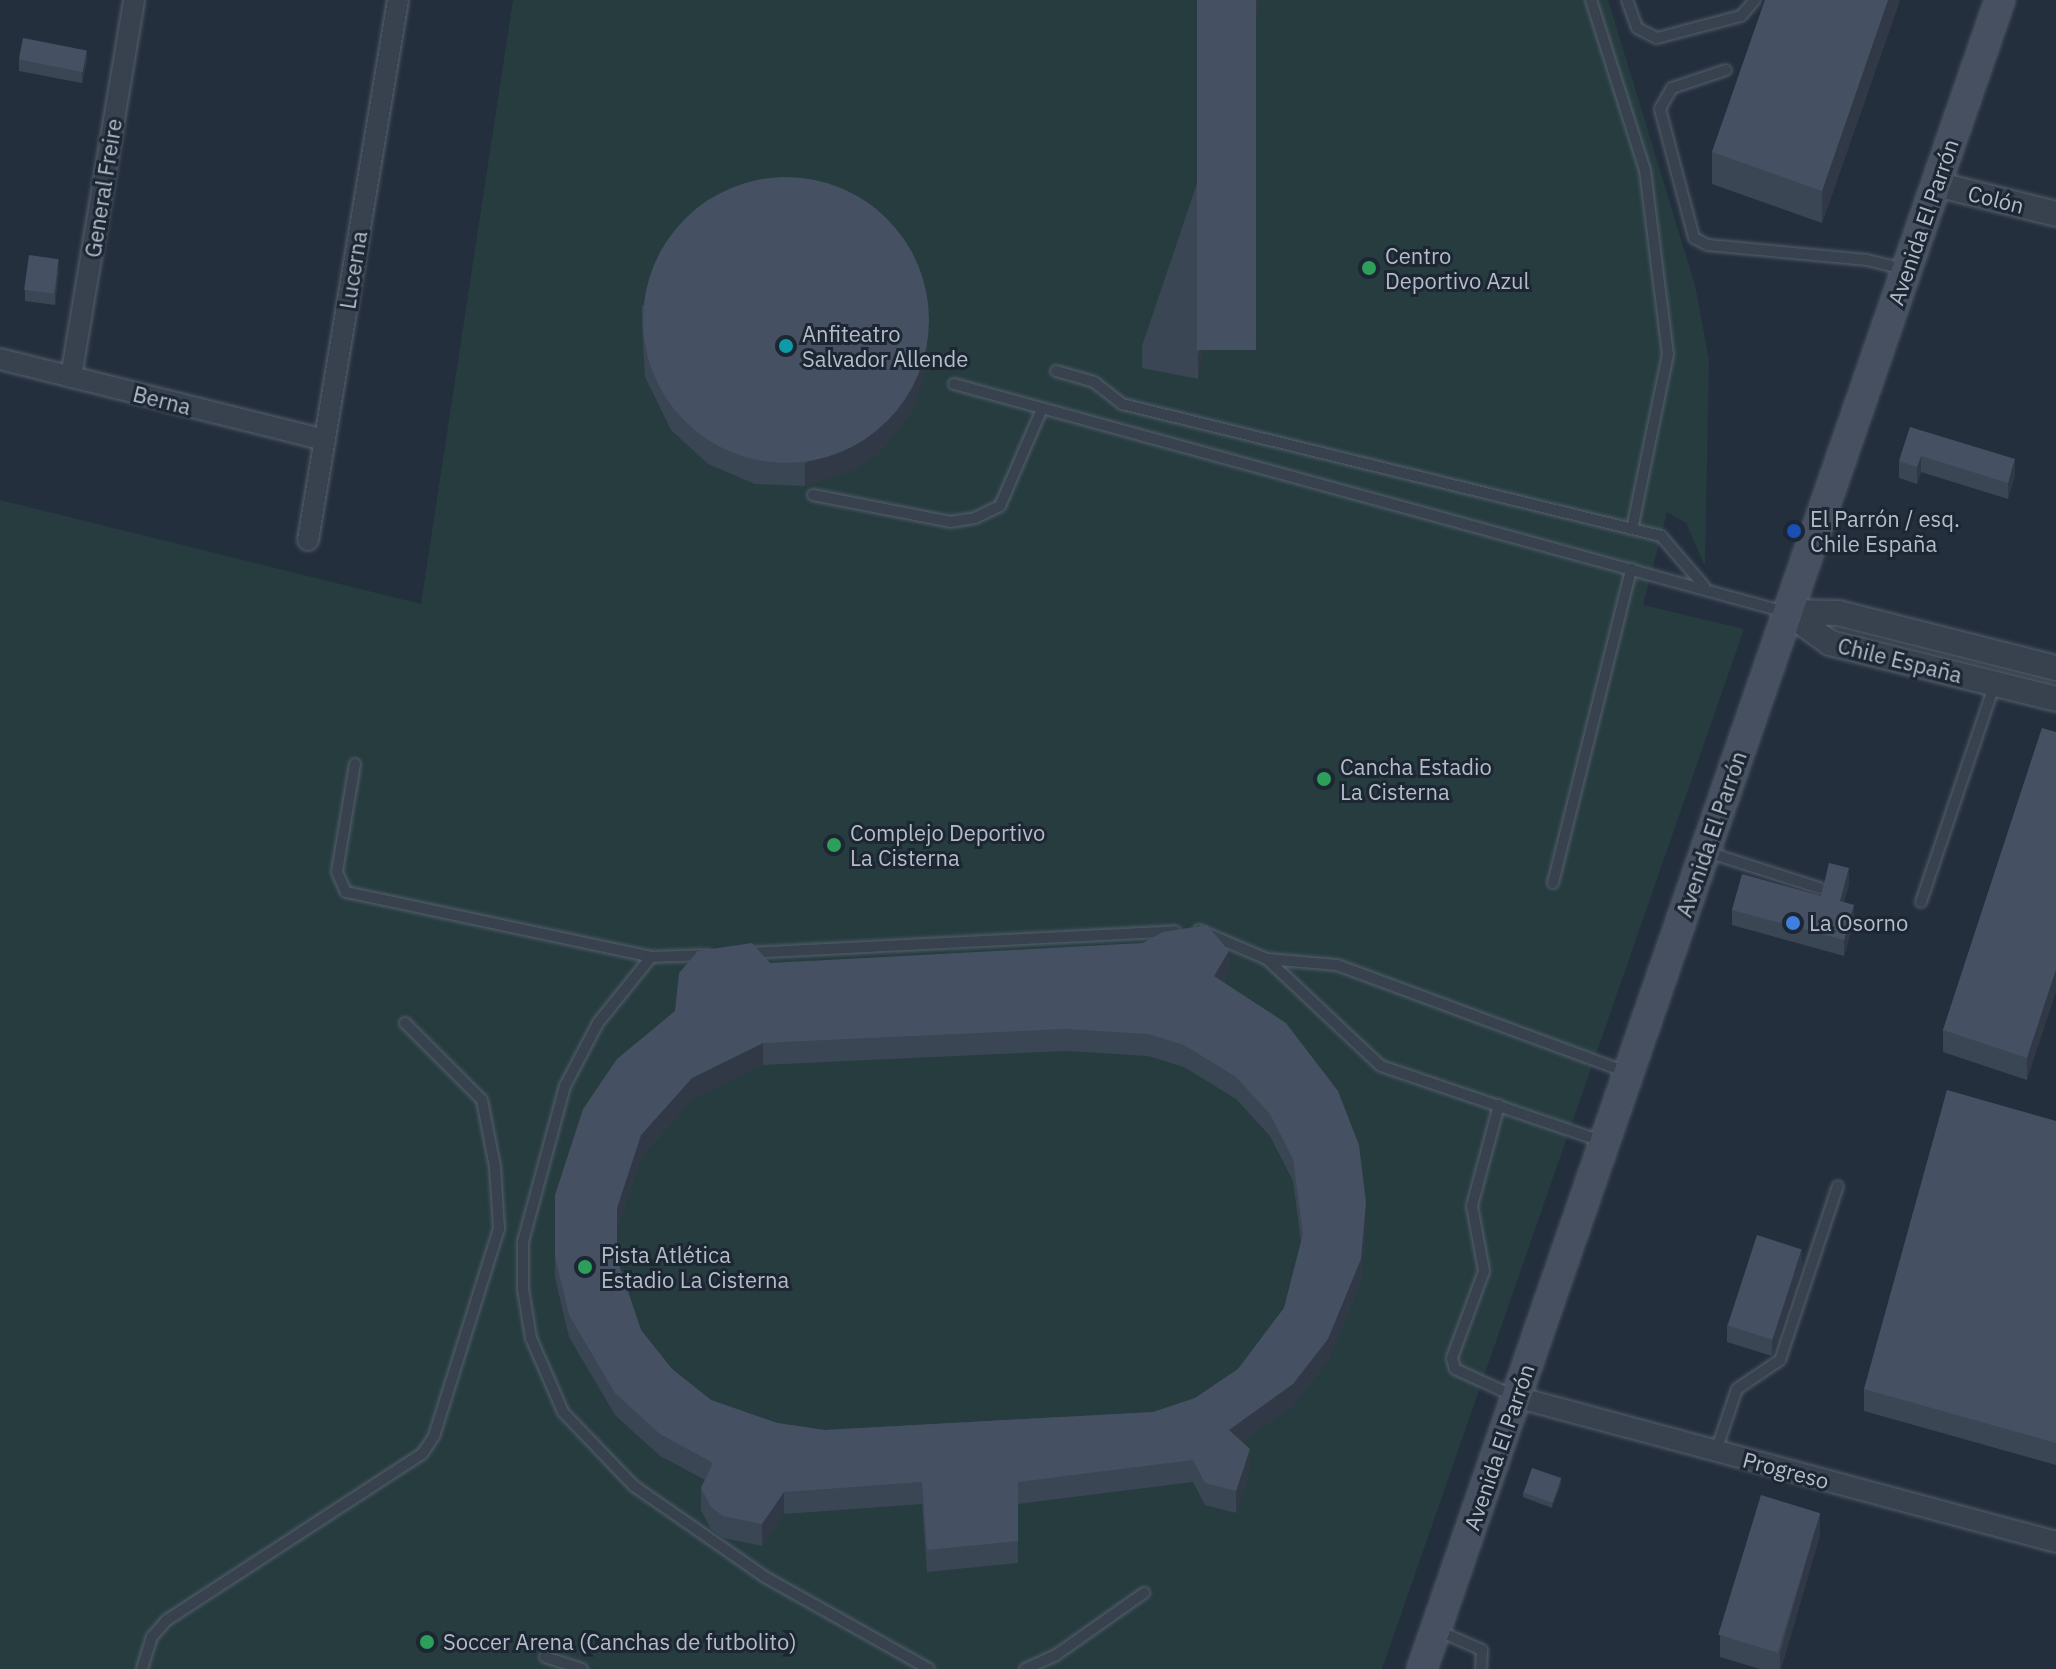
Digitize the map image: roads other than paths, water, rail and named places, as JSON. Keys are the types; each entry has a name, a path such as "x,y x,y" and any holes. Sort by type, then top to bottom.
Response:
{"main road":[{"name":"Avenida El Parrón","path":"1422,1669 2000,0"}],"street":[{"name":"General Freire","path":"71,377 134,0"},
{"name":"Lucerna","path":"308,540 398,0"},
{"name":"Colón","path":"1936,184 2056,214"},
{"name":"Berna","path":"0,359 325,440"},
{"name":"Chile España","path":"1787,612 1838,613 2056,668"},
{"name":"Chile España","path":"1787,612 1830,643 2056,699"},
{"name":"Progreso","path":"1516,1397 2056,1542"}],"lane":[{"path":"1591,0 1645,170 1668,354 1632,529"},
{"path":"1627,0 1637,28 1657,38 1741,16 1755,0"},
{"path":"1726,70 1672,88 1660,109 1694,238 1708,245 1867,260 1906,270"},
{"path":"1056,371 1094,382 1122,404 1661,536 1704,586"},
{"path":"954,384 1631,569 1704,586 1787,612"},
{"path":"813,495 950,522 975,518 1000,506 1042,409"},
{"path":"1553,883 1631,569"},
{"path":"1921,902 1995,684"},
{"path":"355,764 337,872 346,892 651,957 1208,929 1267,959 1381,1066 1604,1142"},
{"path":"1705,851 1820,888"},
{"path":"651,957 598,1023 565,1086 527,1219 523,1289 539,1364 579,1434 634,1486 765,1577 929,1669"},
{"path":"1267,959 1337,965 1628,1073"},
{"path":"142,1669 152,1637 167,1620 422,1454 434,1436 499,1229 496,1182 482,1100 405,1023"},
{"path":"1499,1105 1472,1206 1484,1271 1452,1358 1455,1369 1516,1397"},
{"path":"1716,1451 1737,1389 1780,1360 1838,1186"},
{"path":"1025,1669 1056,1655 1144,1593"},
{"path":"1435,1630 1482,1650 1481,1669"},
{"path":"545,1657 582,1669"}],"place":[{"name":"Centro Deportivo Azul","path":"1369,268"},
{"name":"Anfiteatro Salvador Allende","path":"786,346"},
{"name":"El Parrón / esq. Chile España","path":"1794,531"},
{"name":"Cancha Estadio La Cisterna","path":"1324,779"},
{"name":"Complejo Deportivo La Cisterna","path":"834,845"},
{"name":"La Osorno","path":"1793,923"},
{"name":"Pista Atlética Estadio La Cisterna","path":"585,1267"},
{"name":"Soccer Arena (Canchas de futbolito)","path":"427,1642"}]}
